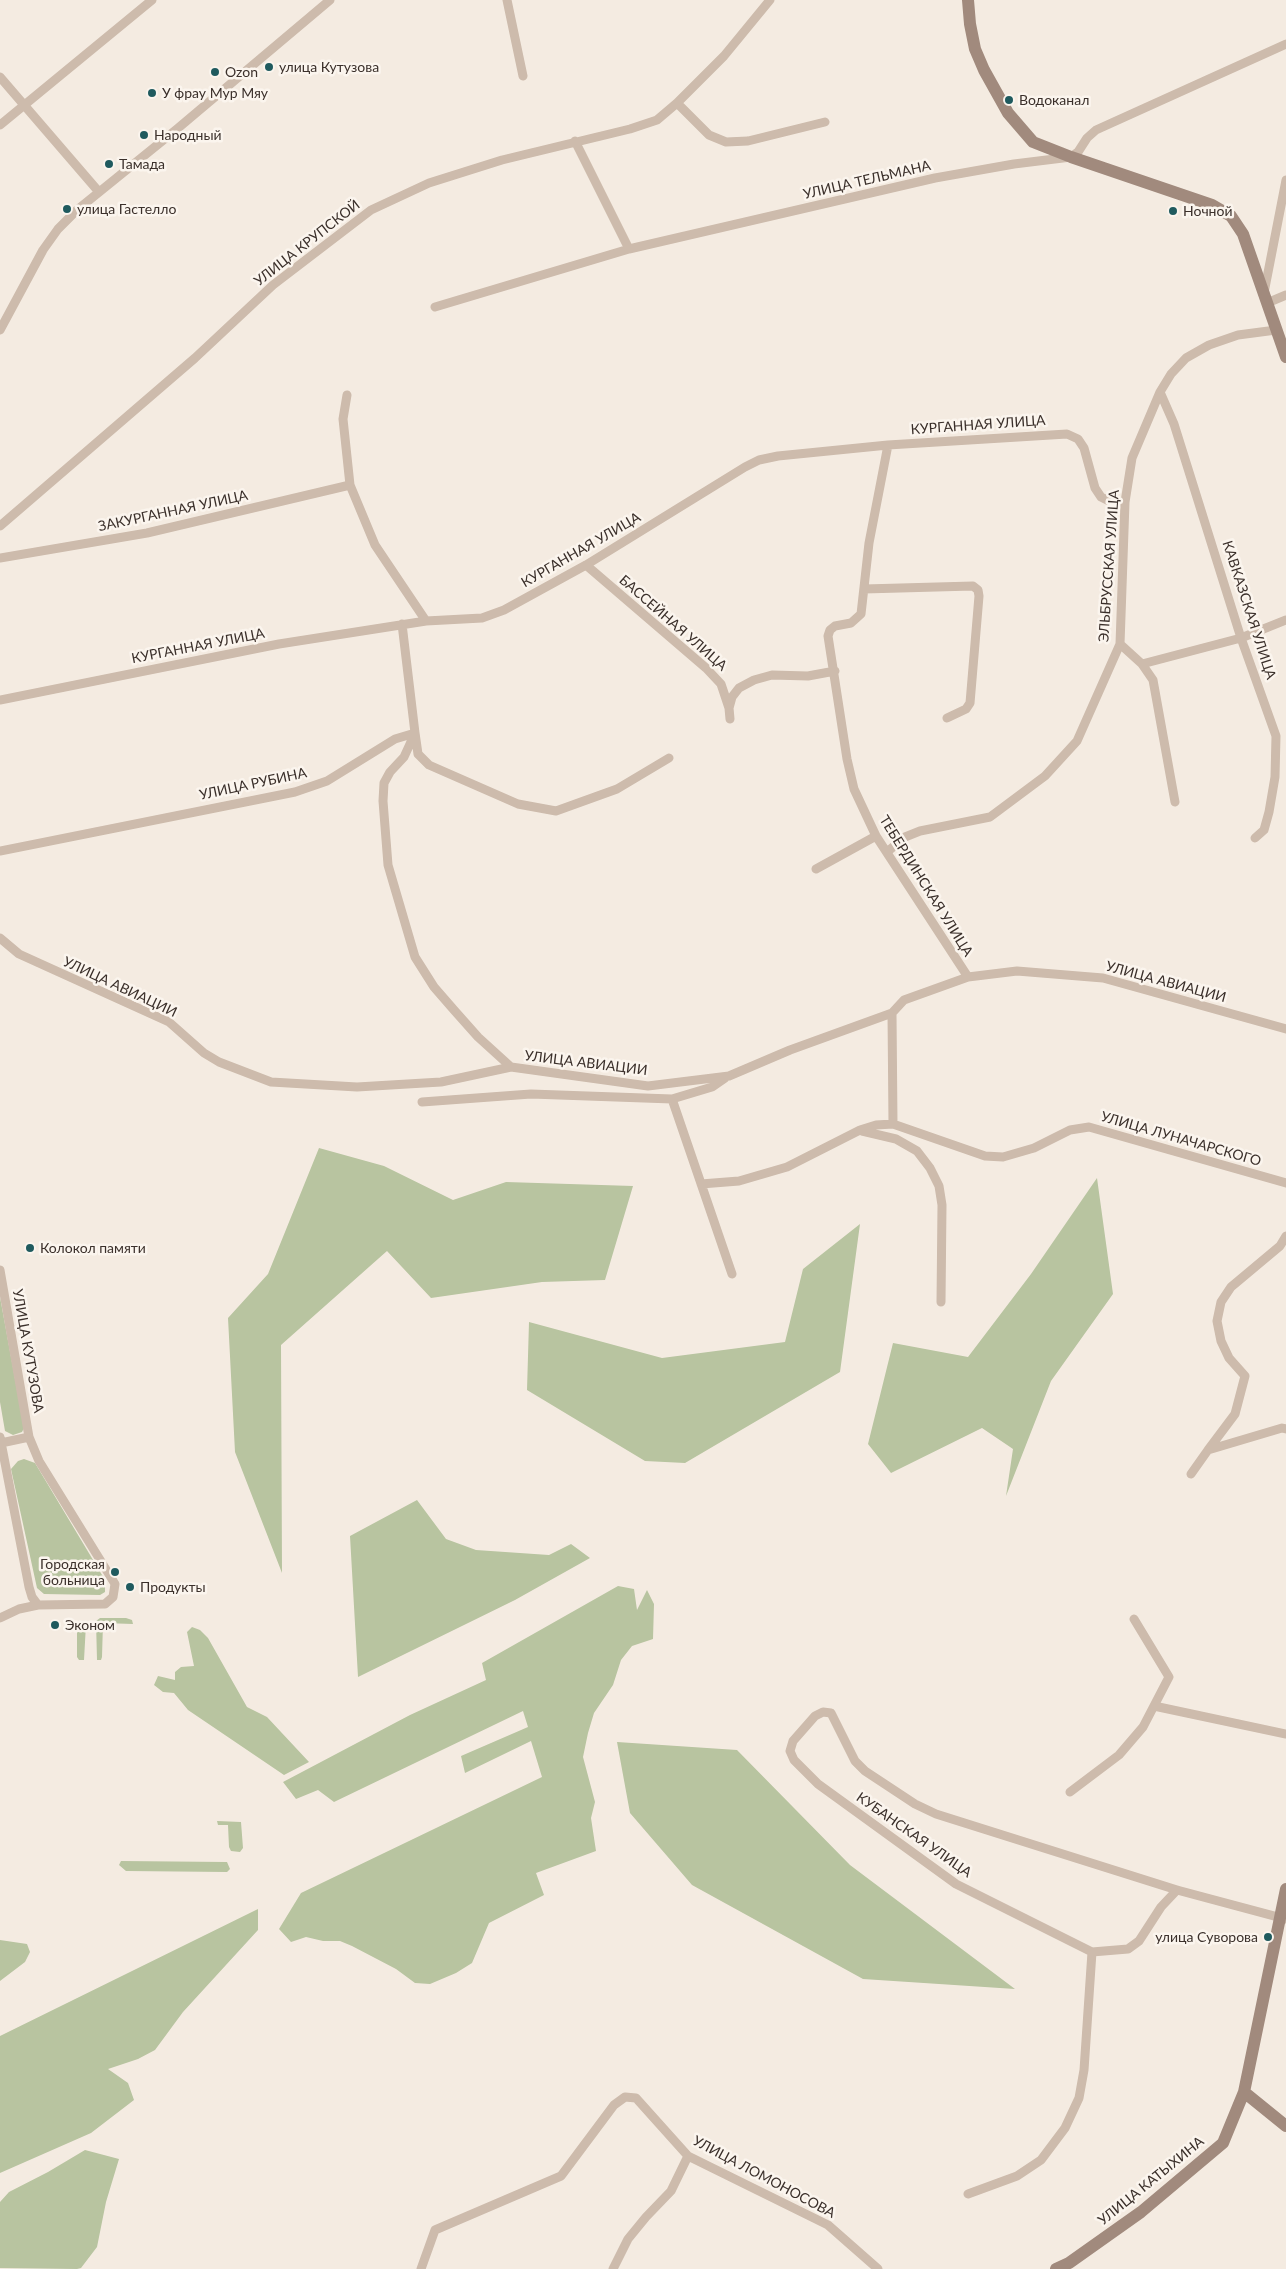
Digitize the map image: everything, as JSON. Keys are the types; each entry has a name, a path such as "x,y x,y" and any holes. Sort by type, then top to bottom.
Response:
{"street":[{"path":"0,126 24,104 152,0"},
{"path":"0,330 43,250 58,229 77,210 177,129 330,0"},
{"path":"507,0 523,76"},
{"name":"УЛИЦА КРУПСКОЙ","path":"0,526 195,358 274,285 371,210 429,183 502,160 630,129 657,120 677,103 724,56 770,0"},
{"path":"968,0 975,49 984,70 1008,113 1033,142 1071,157 1212,205 1231,216 1243,234 1286,357"},
{"path":"1071,157 1078,152 1087,138 1096,130 1286,44"},
{"path":"0,77 99,192"},
{"path":"677,103 709,135 726,142 748,141 825,122"},
{"path":"575,141 629,249"},
{"name":"УЛИЦА ТЕЛЬМАНА","path":"435,307 629,249 935,178 1014,164 1071,157"},
{"path":"1265,299 1286,180"},
{"path":"1265,299 1286,295"},
{"name":"ЭЛЬБРУССКАЯ УЛИЦА","path":"887,852 905,836 920,830 990,817 1045,776 1077,741 1120,644 1126,502 1132,458 1160,392 1171,374 1186,358 1209,345 1238,335 1276,330"},
{"name":"КАВКАЗСКАЯ УЛИЦА","path":"1160,392 1183,449 1241,638 1276,736 1275,777 1269,812 1264,830 1255,838"},
{"path":"347,394 343,419 350,485 375,545 426,621"},
{"name":"КУРГАННАЯ УЛИЦА","path":"0,700 278,644 402,624 482,618 497,613 586,565 759,460 778,456 888,446 1068,434 1078,439 1084,448 1095,488 1101,497 1111,502 1126,502"},
{"name":"ТЕБЕРДИНСКАЯ УЛИЦА","path":"888,446 869,544 861,614 850,623 835,626 830,630 828,636 847,759 854,789 876,836 968,978"},
{"name":"ЗАКУРГАННАЯ УЛИЦА","path":"0,558 147,533 350,485"},
{"name":"БАССЕЙНАЯ УЛИЦА","path":"586,565 706,668 721,684 729,708"},
{"path":"864,590 973,586 978,590 970,703 966,709 947,718"},
{"path":"1142,664 1241,638 1286,620"},
{"path":"402,624 418,754 429,765 518,804 556,811 617,789 669,758"},
{"path":"1120,644 1142,664 1152,680 1174,802"},
{"path":"730,719 729,708 732,697 739,688 754,680 772,675 808,676 834,670"},
{"path":"415,733 404,757 390,772 384,782 383,801 388,865 396,894 415,957 434,987 478,1036 511,1067"},
{"name":"УЛИЦА РУБИНА","path":"0,851 295,792 327,781 395,739 415,733"},
{"path":"816,869 876,836"},
{"name":"УЛИЦА АВИАЦИИ","path":"0,938 19,954 169,1022 204,1053 219,1062 271,1082 356,1087 431,1082 511,1067 648,1086 729,1076"},
{"name":"УЛИЦА АВИАЦИИ","path":"422,1102 531,1094 672,1099 712,1086 729,1076 790,1050 892,1013 904,1000 968,978 1017,971 1103,978 1286,1029"},
{"path":"892,1013 893,1124"},
{"path":"672,1099 732,1274"},
{"name":"УЛИЦА ЛУНАЧАРСКОГО","path":"701,1184 739,1180 787,1167 860,1130 876,1125 893,1124 985,1156 1003,1157 1034,1148 1070,1130 1089,1127 1286,1183"},
{"path":"860,1130 896,1139 917,1151 930,1168 939,1186 942,1205 941,1302"},
{"path":"1191,1474 1235,1414 1244,1376 1229,1358 1221,1341 1217,1321 1221,1302 1232,1287 1280,1246 1286,1236"},
{"name":"УЛИЦА КУТУЗОВА","path":"0,1270 29,1437 39,1461 115,1584 112,1597 105,1604 38,1606 19,1609 0,1618"},
{"path":"1208,1450 1284,1428"},
{"path":"29,1437 0,1440 29,1587 38,1606"},
{"path":"1070,1792 1119,1754 1143,1727 1169,1677 1134,1619"},
{"path":"1154,1706 1286,1734"},
{"name":"КУБАНСКАЯ УЛИЦА","path":"823,1712 831,1713 855,1761 865,1771 915,1804 936,1814 1177,1890 1161,1907 1139,1941 1128,1950 1092,1952 956,1884 818,1784 794,1760 790,1751 793,1742 815,1716 823,1712"},
{"name":"УЛИЦА КАТЫХИНА","path":"1056,2269 1069,2263 1141,2212 1222,2143 1244,2092 1283,1918 1286,1889"},
{"path":"1177,1890 1283,1918"},
{"path":"968,2194 1017,2176 1041,2160 1065,2128 1079,2098 1084,2070 1092,1952"},
{"path":"1244,2092 1286,2126"},
{"name":"УЛИЦА ЛОМОНОСОВА","path":"420,2269 435,2230 561,2176 614,2105 626,2097 636,2098 688,2156 828,2225 878,2269"},
{"path":"614,2269 628,2239 671,2191 688,2156"}],"green space":[{"path":"319,1148 384,1166 453,1200 506,1182 633,1186 605,1280 542,1282 431,1298 387,1251 281,1345 282,1573 235,1452 228,1318 268,1274"},
{"path":"1097,1178 1113,1294 1051,1381 1006,1496 1013,1449 982,1428 891,1473 868,1444 893,1343 968,1357 1031,1274"},
{"path":"860,1224 840,1372 685,1463 645,1461 527,1390 529,1322 662,1358 785,1342 803,1269"},
{"path":"0,1297 24,1428 22,1432 13,1435 5,1431 0,1402"},
{"path":"24,1459 35,1463 105,1580 105,1592 100,1595 44,1594 37,1588 11,1469 18,1461"},
{"path":"417,1500 446,1539 476,1550 549,1555 571,1544 590,1558 515,1600 358,1677 350,1536"},
{"path":"618,1586 634,1589 637,1610 647,1590 654,1604 653,1639 632,1646 621,1660 613,1685 594,1713 588,1733 583,1757 595,1802 591,1818 596,1851 536,1873 544,1895 489,1923 472,1963 456,1973 430,1984 415,1983 396,1969 340,1941 323,1941 306,1937 291,1942 279,1929 301,1893 542,1777 531,1741 465,1773 461,1756 528,1727 523,1711 334,1802 318,1790 296,1799 283,1782 410,1715 486,1680 482,1663"},
{"path":"100,1618 126,1618 132,1620 133,1624 103,1623 102,1657 101,1660 97,1660 96,1621"},
{"path":"79,1621 86,1624 84,1660 79,1660 77,1657 77,1624"},
{"path":"192,1627 200,1630 208,1638 247,1707 267,1717 309,1762 284,1775 188,1710 174,1693 163,1692 154,1685 158,1676 175,1680 175,1672 181,1667 194,1666 187,1632"},
{"path":"617,1742 737,1750 850,1865 1015,1989 863,1979 692,1885 630,1813"},
{"path":"217,1821 241,1822 243,1848 240,1852 231,1851 229,1847 228,1825 218,1825"},
{"path":"121,1861 227,1862 230,1869 227,1872 126,1871 119,1865"},
{"path":"258,1909 258,1930 183,2012 155,2050 138,2059 108,2069 128,2083 134,2100 91,2133 0,2173 0,2036"},
{"path":"0,1940 27,1944 30,1952 25,1962 0,1981"},
{"path":"85,2150 119,2159 106,2202 97,2247 81,2268 77,2269 0,2268 0,2202 9,2192"}],"place":[{"name":"улица Кутузова","path":"269,67"},
{"name":"Ozon","path":"215,72"},
{"name":"У фрау Мур Мяу","path":"152,93"},
{"name":"Водоканал","path":"1009,100"},
{"name":"Народный","path":"144,135"},
{"name":"Тамада","path":"109,164"},
{"name":"улица Гастелло","path":"67,209"},
{"name":"Ночной","path":"1173,211"},
{"name":"Колокол памяти","path":"30,1248"},
{"name":"Городская больница","path":"115,1572"},
{"name":"Продукты","path":"130,1587"},
{"name":"Эконом","path":"55,1625"},
{"name":"улица Суворова","path":"1268,1937"}]}
